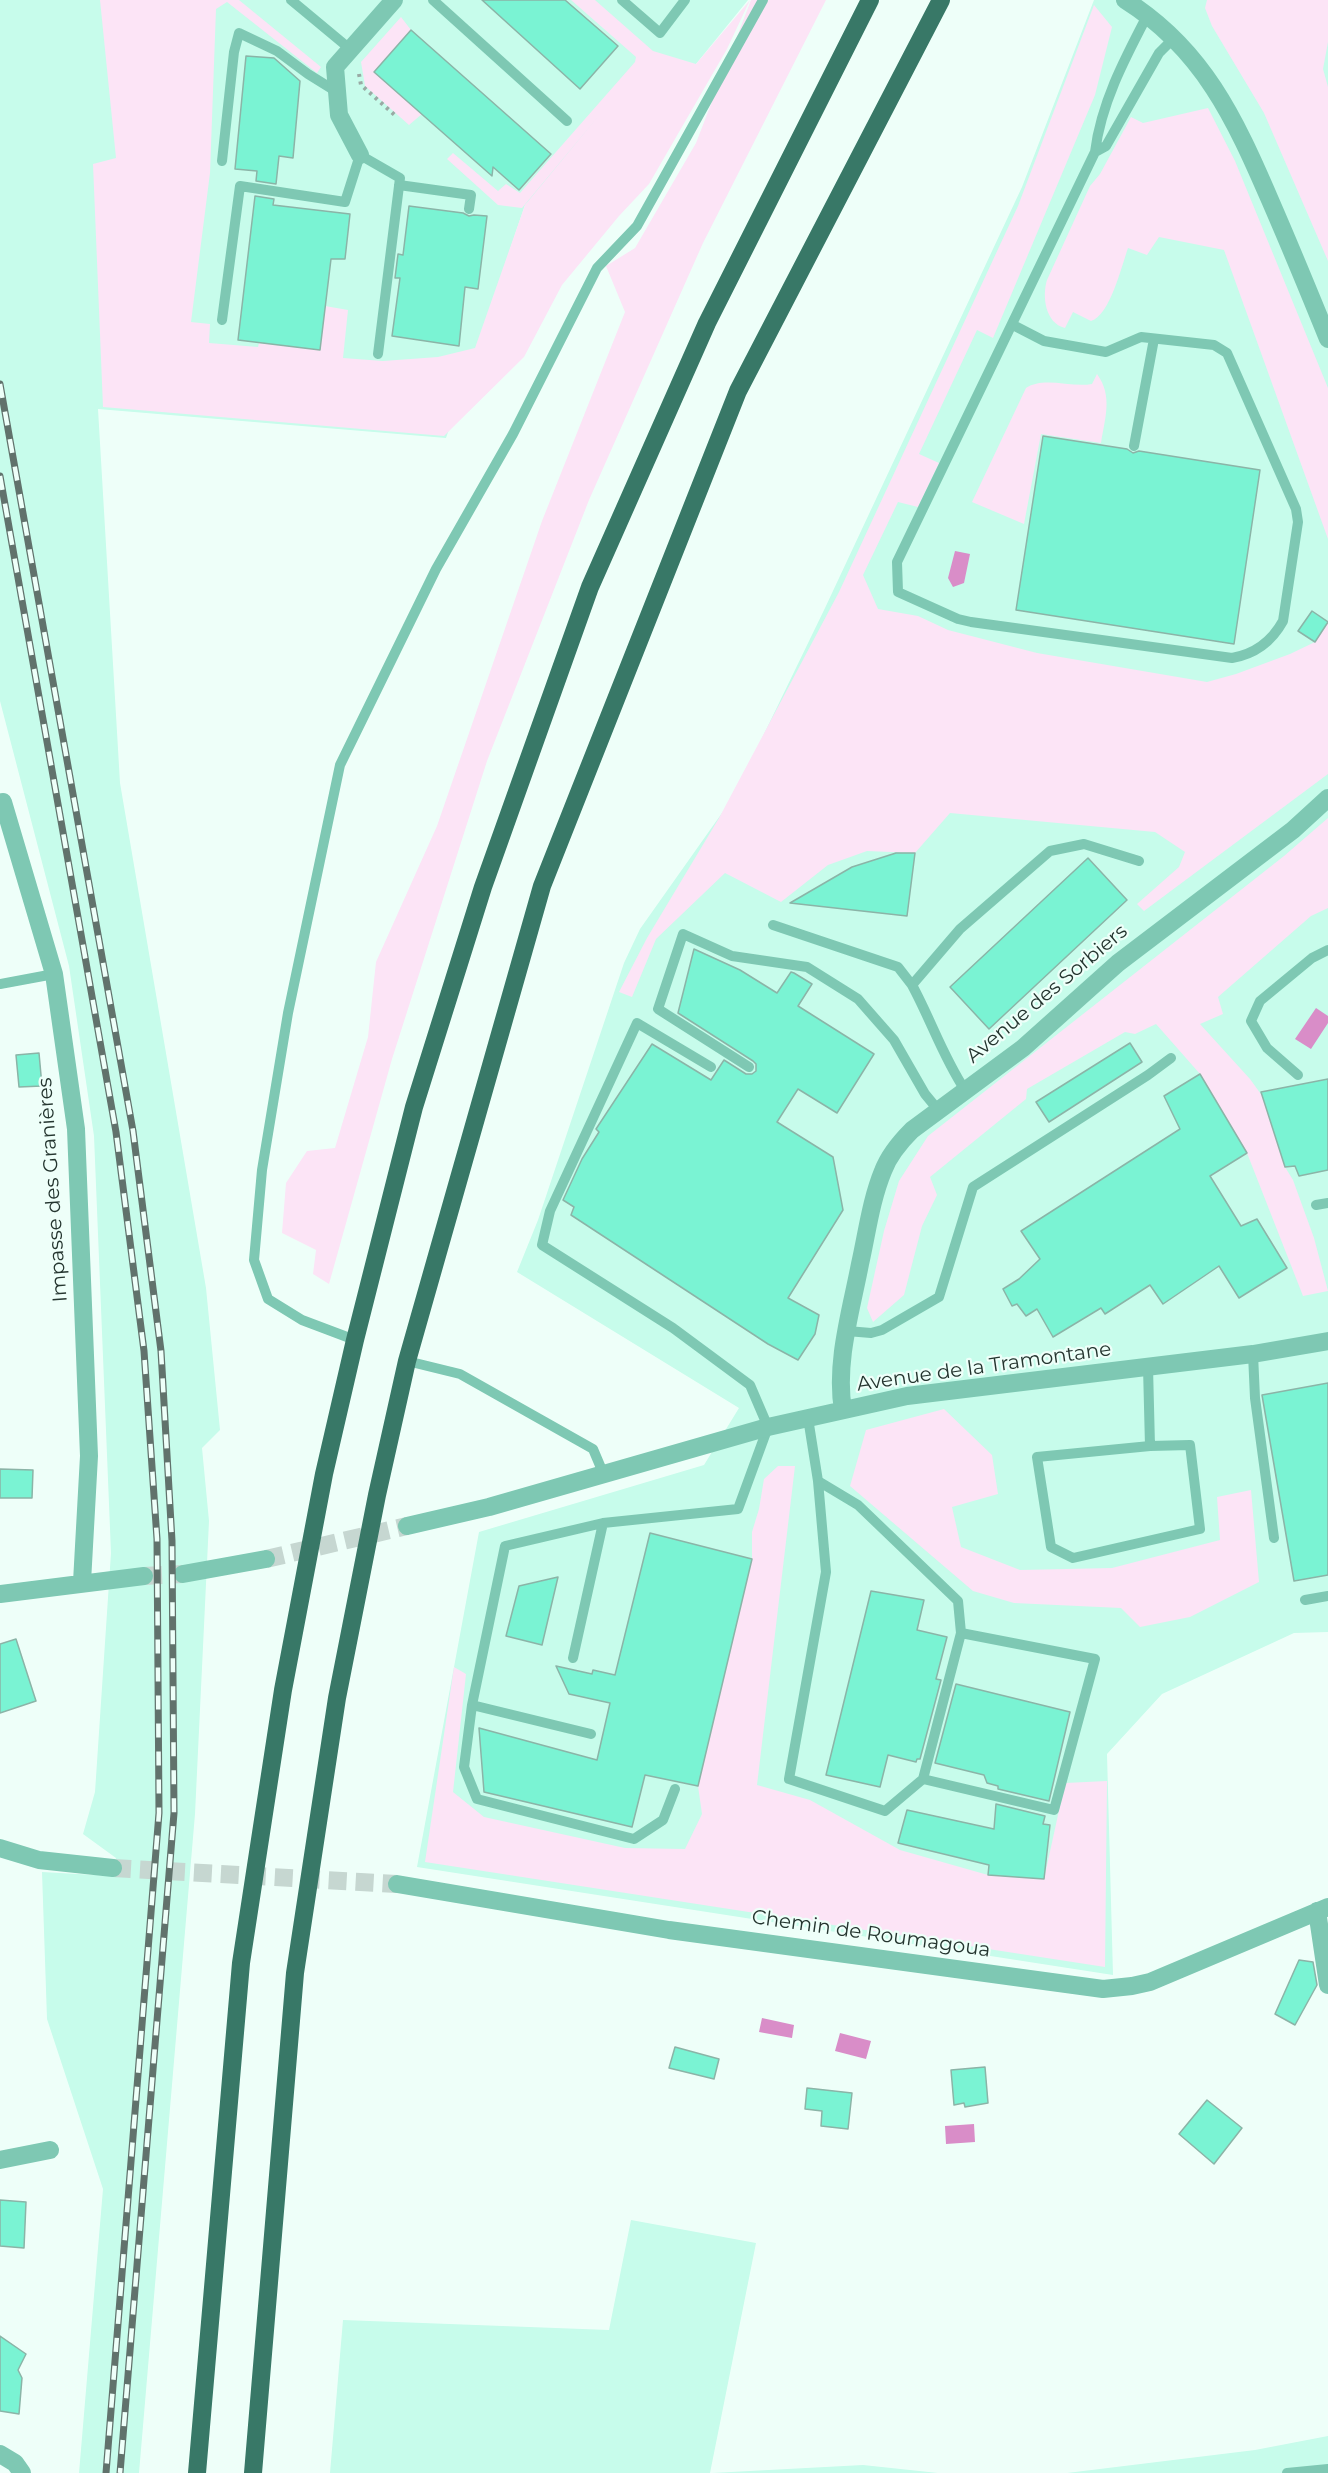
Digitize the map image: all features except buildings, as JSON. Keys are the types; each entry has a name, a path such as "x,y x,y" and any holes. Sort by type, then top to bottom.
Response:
{"highway":[{"path":"197,2473 241,1963 283,1690 324,1474 355,1340 414,1107 483,887 590,587 707,323 870,0"},
{"path":"253,2473 295,1974 338,1698 377,1495 408,1361 542,886 738,391 941,0"}],"street":[{"path":"360,154 339,115 335,67 354,57 394,0"},
{"path":"1125,0 1153,7 1173,39 1192,58 1216,90 1242,136 1328,339"},
{"name":"Avenue des Sorbiers","path":"843,1410 840,1391 847,1331 875,1192 884,1168 897,1145 912,1130 1023,1048 1118,963 1293,830 1328,798"},
{"name":"Impasse des Granières","path":"3,802 54,975 76,1129 89,1456 82,1582"},
{"name":"Avenue de la Tramontane","path":"407,1526 489,1507 768,1426 907,1396 1253,1354 1328,1341"},
{"path":"183,1574 266,1559"},
{"path":"0,1594 144,1576"},
{"path":"0,1848 39,1860 113,1868"},
{"name":"Chemin de Roumagoua","path":"396,1884 669,1930 1103,1989 1150,1982 1322,1909"},
{"path":"1322,1909 1328,1985"},
{"path":"0,2160 50,2150"},
{"path":"0,2454 15,2463 22,2473"}],"lane":[{"path":"291,0 354,57"},
{"path":"433,0 567,121"},
{"path":"622,0 660,33 685,0"},
{"path":"355,1340 303,1320 267,1299 254,1260 262,1170 286,1024 340,765 436,569 513,434 597,268 636,226 763,0"},
{"path":"1012,326 1044,341 1106,352 1141,337 1214,345 1227,352 1296,509 1299,522 1283,621 1276,635 1249,655 1232,658 971,622 958,619 898,592 897,562 1095,152 1097,132 1106,104 1125,58 1153,7"},
{"path":"222,161 234,52 239,33 278,51 337,92"},
{"path":"1095,152 1106,146 1159,53 1173,39"},
{"path":"222,320 240,186 345,202 360,154 400,178 378,354"},
{"path":"399,185 471,195 470,209"},
{"path":"1134,446 1154,339"},
{"path":"912,985 960,928 1050,851 1083,844 1139,861"},
{"path":"773,925 898,967 912,985 924,1007 948,1065 965,1090"},
{"path":"749,1067 658,1009 684,934 732,956 807,967 858,999 894,1040 925,1094 939,1111"},
{"path":"1298,1075 1268,1048 1251,1021 1260,1001 1312,958 1328,950"},
{"path":"0,984 54,975"},
{"path":"675,1789 663,1820 634,1839 477,1799 464,1767 472,1705 505,1546 603,1523 738,1509 768,1426 750,1385 673,1328 542,1245 550,1211 637,1023 711,1067"},
{"path":"847,1331 871,1333 882,1330 939,1298 973,1187 1171,1058"},
{"path":"1316,1205 1328,1203"},
{"path":"1253,1354 1255,1398 1274,1538"},
{"path":"408,1361 460,1374 593,1449 604,1475"},
{"path":"1148,1367 1150,1446"},
{"path":"808,1419 818,1481 826,1572 789,1779 885,1811 923,1779 961,1633 958,1601 858,1505 818,1481"},
{"path":"1190,1445 1200,1529 1073,1558 1051,1547 1037,1457 1150,1446 1190,1445"},
{"path":"573,1658 603,1523"},
{"path":"1305,1600 1328,1596"},
{"path":"923,1779 1054,1810 1095,1659 961,1633"},
{"path":"472,1705 591,1734"},
{"path":"1287,2473 1328,2469"}],"path":[{"path":"354,57 361,85 397,117"}],"shaded area":[{"path":"0,0 748,0 696,64 525,205 446,438 98,409 120,783 206,1288 220,1430 202,1448 209,1521 195,1814 139,2473 79,2473 103,2189 47,2019 42,1872 114,1876 116,1858 83,1834 95,1792 111,1553 94,1136 69,966 0,701"},
{"path":"100,0 239,0 321,67 317,73 227,2 216,9 210,173 191,322 210,324 209,343 258,347 259,343 319,350 325,306 348,310 343,358 383,361 438,357 475,348 525,205 601,113 522,208 498,205 447,159 453,153 498,191 506,184 520,193 635,62 636,57 571,0 595,0 653,51 696,64 750,0 727,49 649,184 619,216 562,285 524,357 444,436 103,407 93,164 116,158"},
{"path":"751,0 826,0 703,243 589,500 487,761 392,1059 329,1284 313,1274 316,1250 282,1233 286,1183 307,1151 335,1148 368,1037 376,962 437,826 542,521 625,312 606,266 635,248 696,143"},
{"path":"1094,0 1328,0 1328,1632 1294,1633 1162,1694 1107,1754 1113,1975 417,1867 479,1532 704,1465 739,1408 517,1272 538,1220 624,963 640,929 734,796 825,608 1022,187"},
{"path":"1207,0 1328,0 1328,42 1323,69 1328,87 1328,261 1264,113 1212,26 1205,8"},
{"path":"1094,5 1112,27 1095,95 993,338 977,330 919,454 939,463 918,507 898,502 863,575 878,609 918,616 948,630 1037,653 1207,682 1290,654 1315,642 1328,623 1328,774 1144,911 1137,904 1179,867 1185,852 1155,832 950,813 915,853 867,851 828,865 781,902 725,873 656,939 632,997 619,992 647,938 719,818 839,592 1018,206"},
{"path":"401,17 411,30 374,72 422,114 409,125 365,86 361,62"},
{"path":"1208,108 1235,161 1328,388 1328,539 1224,250 1159,237 1147,255 1128,248 1109,301 1098,317 1091,321 1073,312 1065,328 1058,325 1049,315 1045,301 1047,280 1090,186 1100,174 1131,117 1143,123"},
{"path":"1097,374 1102,382 1106,399 1106,416 1101,443 1041,434 1024,524 972,502 1026,388 1041,383 1092,384"},
{"path":"955,551 970,554 964,583 953,587 948,578"},
{"path":"1328,818 1328,908 1311,916 1218,997 1223,1014 1200,1024 1250,1079 1263,1097 1285,1167 1293,1180 1314,1238 1328,1291 1303,1296 1247,1153 1200,1074 1156,1024 1135,1034 1125,1032 1027,1089 1026,1099 930,1177 937,1195 922,1226 904,1295 873,1322 867,1308 884,1231 899,1181 928,1136 1284,856"},
{"path":"1316,1008 1328,1016 1328,1023 1311,1049 1295,1039"},
{"path":"944,1409 992,1455 998,1494 952,1507 961,1547 1020,1570 1112,1568 1220,1540 1217,1497 1251,1490 1259,1582 1190,1617 1140,1627 1121,1608 1014,1603 973,1591 850,1486 866,1430"},
{"path":"778,1466 795,1466 757,1785 810,1800 900,1850 988,1875 1044,1879 1065,1783 1107,1781 1105,1967 425,1862 454,1667 466,1674 453,1792 484,1817 625,1848 685,1849 702,1814 698,1786 752,1559 752,1532 764,1479"},
{"path":"762,2018 794,2025 792,2038 759,2032"},
{"path":"840,2033 871,2041 866,2059 835,2051"},
{"path":"974,2124 975,2142 946,2144 945,2126"},
{"path":"631,2220 756,2243 710,2473 330,2473 343,2320 609,2330"},
{"path":"1328,2436 1328,2473 1067,2473 1255,2450"},
{"path":"863,2465 938,2473 712,2473"}],"tunnel":[{"path":"266,1559 407,1526"},
{"path":"144,1576 183,1574"},
{"path":"113,1868 397,1884"}],"railway":[{"path":"0,384 133,1131 161,1351 172,1541 174,1813 120,2473"},
{"path":"0,476 116,1132 144,1351 157,1539 159,1813 106,2473"}]}
